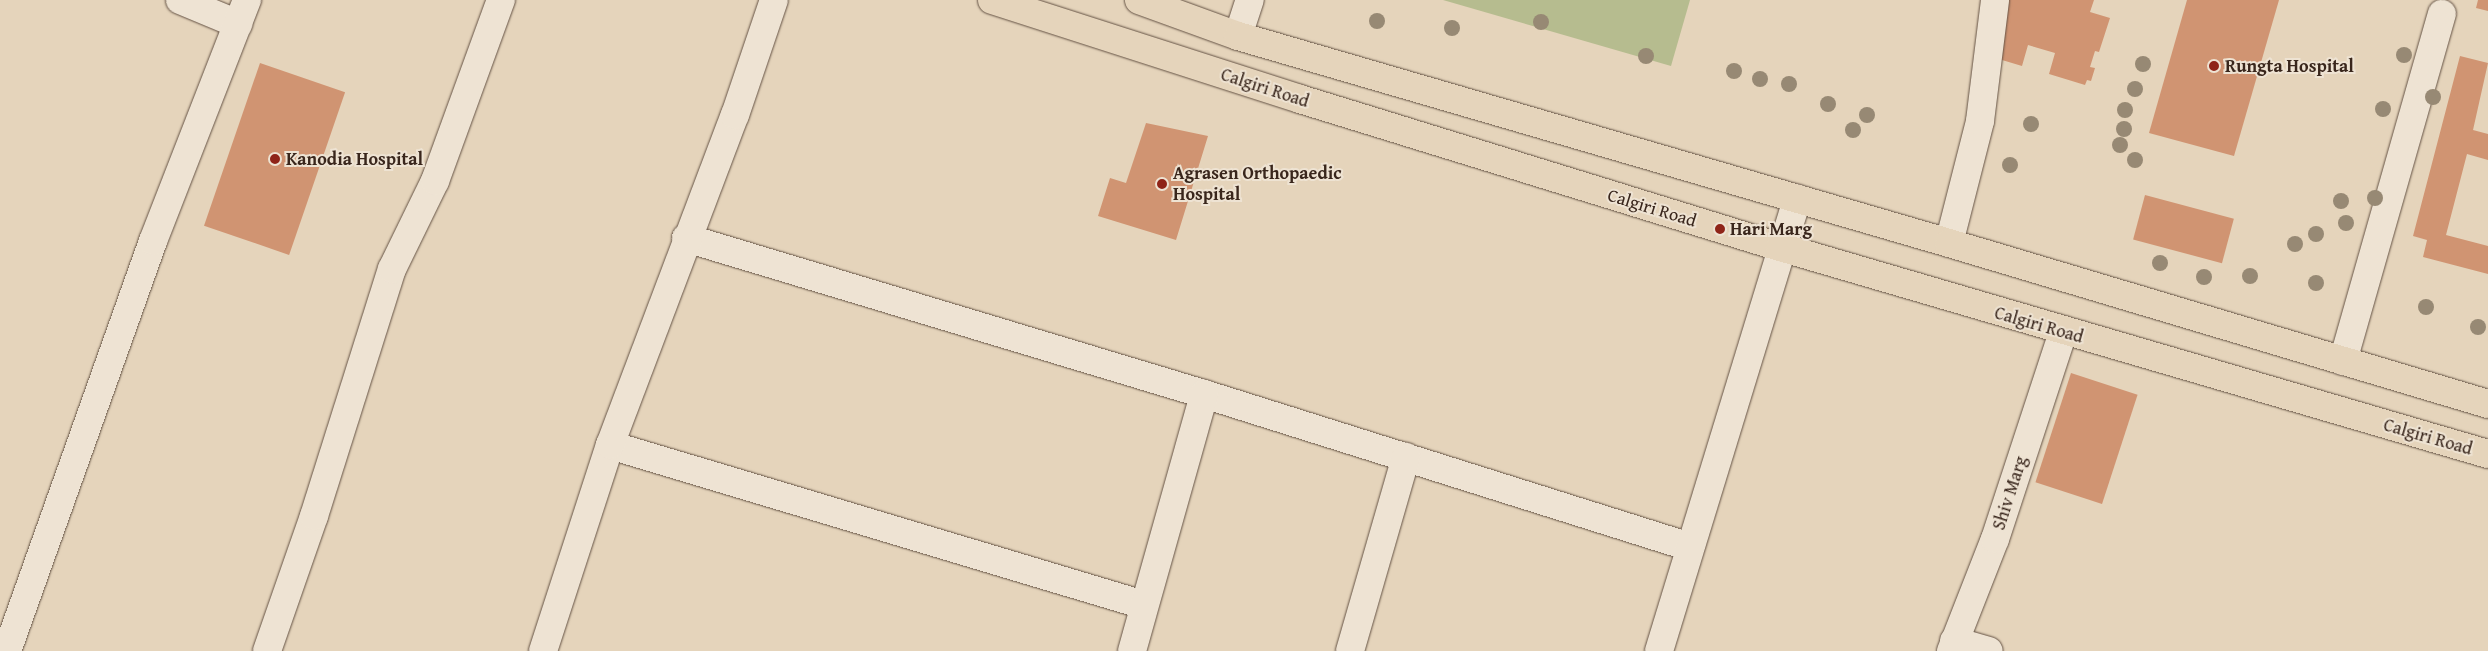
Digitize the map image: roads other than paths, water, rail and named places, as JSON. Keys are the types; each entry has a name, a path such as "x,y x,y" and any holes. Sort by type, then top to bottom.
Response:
{"main road":[{"name":"Calgiri Road","path":"992,0 1780,247 2063,332 2488,454"},
{"path":"1139,0 1238,36 1949,242 2488,404"}],"street":[{"path":"7,651 153,241 242,12 180,0"},
{"path":"267,651 314,516 392,269 435,182 501,0"},
{"path":"544,651 610,445 686,238 735,115 774,0"},
{"path":"1238,36 1250,0"},
{"path":"1949,242 1980,121 1995,0"},
{"path":"2343,361 2442,14"},
{"path":"1660,651 1780,247 1797,199"},
{"path":"686,238 1204,394 1690,547"},
{"name":"Shiv Marg","path":"1952,646 1995,538 2063,332"},
{"path":"1132,651 1204,394"},
{"path":"610,445 1144,605"},
{"path":"1350,651 1406,457"},
{"path":"1952,646 1989,651"}],"place":[{"name":"Rungta Hospital","path":"2214,66"},
{"name":"Kanodia Hospital","path":"275,159"},
{"name":"Agrasen Orthopaedic Hospital","path":"1162,184"},
{"name":"Hari Marg","path":"1720,229"}]}
